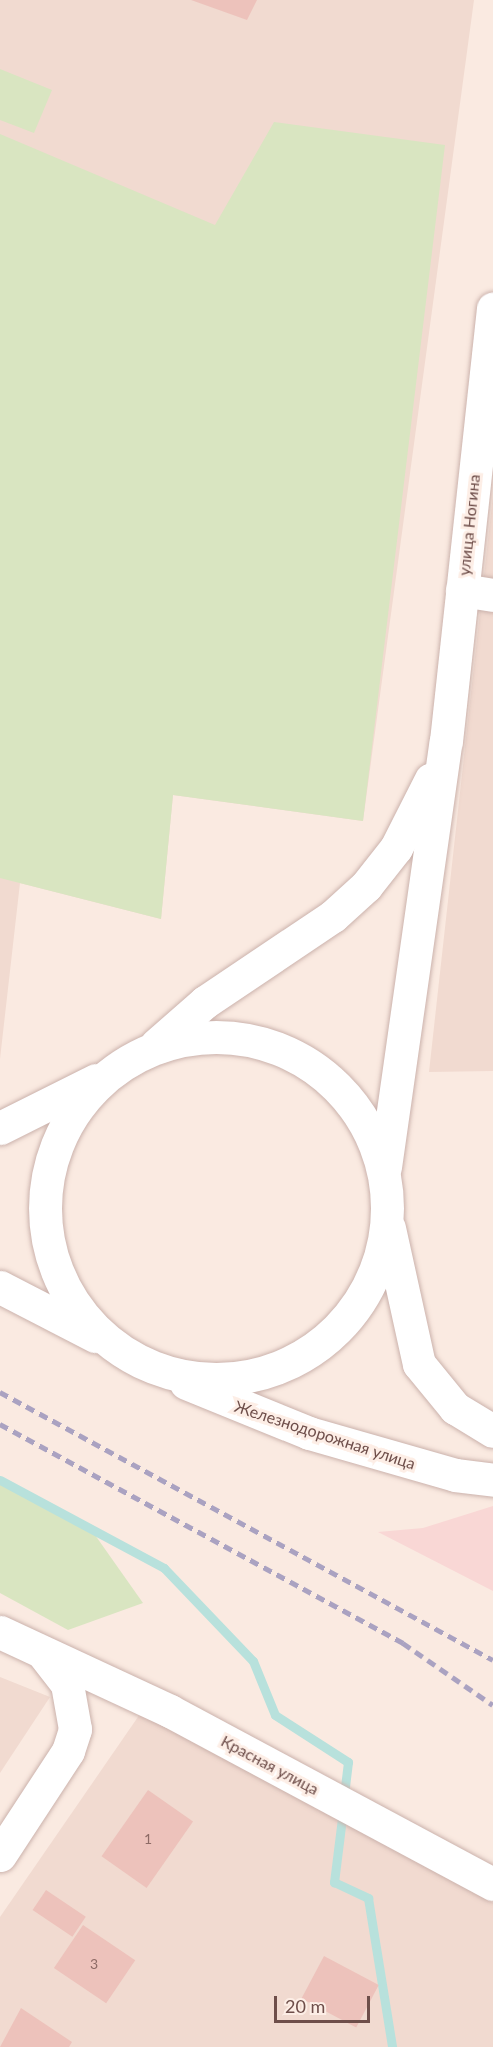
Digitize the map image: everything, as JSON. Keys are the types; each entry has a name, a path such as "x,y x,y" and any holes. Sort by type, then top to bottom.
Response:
{"street":[{"name":"улица Ногина","path":"385,1173 446,741 478,592 493,309"},
{"path":"0,1128 103,1077 152,1049 205,1002 333,916 366,886 396,848 446,741"},
{"path":"152,1049 181,1040 240,1038 297,1056 337,1087 362,1117 385,1173 387,1221 419,1364 455,1408 493,1431"},
{"path":"103,1077 64,1128 46,1185 45,1215 48,1244 66,1290 110,1343"},
{"path":"163,1372 222,1380 252,1376 308,1354 331,1336 368,1289 387,1221"},
{"name":"Железнодорожная улица","path":"0,1287 235,1407 309,1433 455,1475 493,1480"},
{"name":"Красная улица","path":"0,1632 44,1655 170,1711 493,1884"},
{"path":"0,1855 68,1751 75,1729 67,1684 44,1655"}],"shaded area":[{"path":"0,0 474,0 363,821 173,795 161,919 20,883 0,1059"},
{"path":"493,495 493,1071 429,1072"},
{"path":"493,1506 493,1591 378,1532 423,1528"},
{"path":"0,1677 50,1697 0,1773"},
{"path":"140,1714 493,1903 493,2047 0,2047 0,1917"}],"green space":[{"path":"0,69 52,90 34,133 0,120"},
{"path":"274,122 445,145 363,821 173,795 161,919 0,878 0,134 215,225"},
{"path":"0,1482 88,1525 143,1603 68,1630 0,1593"}],"building":[{"path":"191,0 257,0 247,20"},
{"path":"148,1790 193,1822 147,1888 102,1856"},
{"path":"46,1890 86,1917 72,1937 33,1910"},
{"path":"83,1925 135,1960 106,2003 54,1968"},
{"path":"324,1956 379,1985 356,2027 301,1998"},
{"path":"21,2008 72,2042 69,2047 0,2047"}],"waterway":[{"path":"0,1480 164,1568 253,1661 275,1715 348,1762 344,1796"},
{"path":"343,1810 334,1882 368,1898 392,2047"}],"railway":[{"path":"0,1392 493,1660"},
{"path":"0,1424 403,1643 493,1705"}]}
